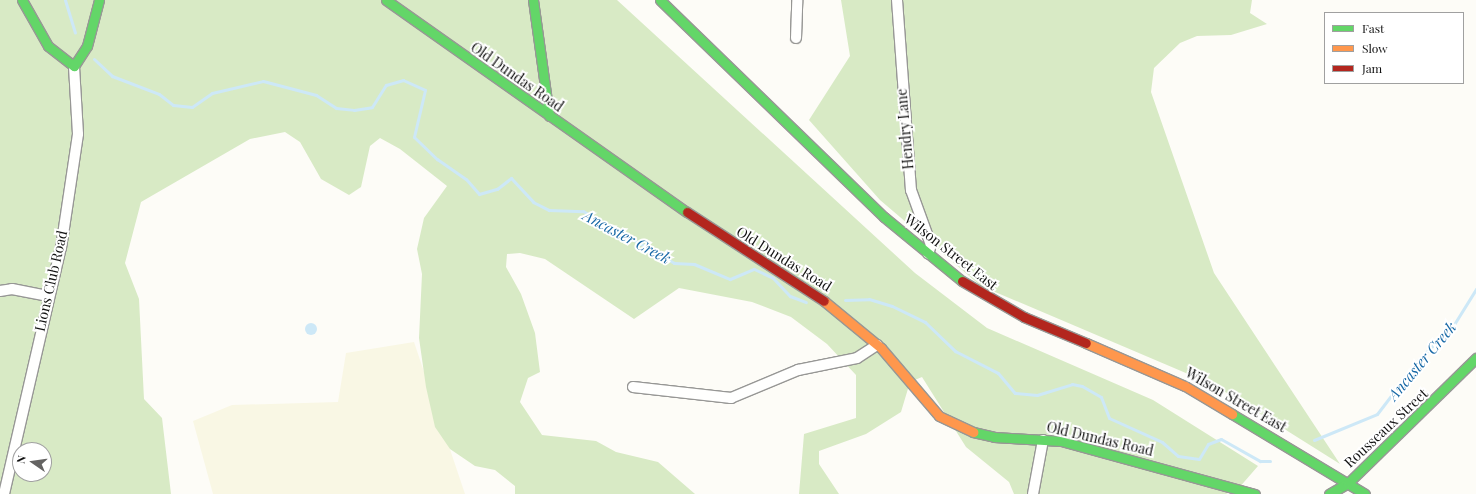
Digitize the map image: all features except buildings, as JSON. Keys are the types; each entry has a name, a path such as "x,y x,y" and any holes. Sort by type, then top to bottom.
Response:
{"street":[{"path":"22,0 48,46 61,60 77,62 85,48 100,0"},
{"name":"Old Dundas Road","path":"386,0 730,242 807,287 877,345 939,416 969,431 994,437 1043,440 1104,451 1255,494"},
{"path":"533,0 550,116"},
{"name":"Wilson Street East","path":"660,0 878,212 928,254 999,306 1185,386 1258,428 1365,494"},
{"path":"796,38 797,0"},
{"name":"Hendry Lane","path":"897,0 911,190 931,245 928,254"},
{"name":"Lions Club Road","path":"4,494 48,296 61,248 78,134 77,62"},
{"path":"0,291 12,289 48,296"},
{"path":"634,387 731,398 798,370 857,358 877,345"},
{"name":"Rousseaux Street","path":"1348,483 1476,358"},
{"path":"1033,494 1043,440"},
{"path":"1329,494 1348,483"}],"shaded area":[{"path":"414,342 465,494 213,494 193,421 232,405 338,402 346,353"}],"green space":[{"path":"0,0 617,0 915,273 987,328 1153,400 1258,466 1238,489 1226,494 1014,494 1009,482 966,447 922,377 910,382 901,412 866,434 819,451 819,464 839,494 799,494 804,434 856,418 856,375 827,344 791,317 752,302 679,288 634,319 545,259 520,253 507,254 506,267 521,294 535,333 540,372 528,378 520,402 542,435 596,441 616,452 658,462 695,494 515,494 515,486 495,470 475,466 450,449 435,427 426,387 419,338 422,274 417,249 424,218 447,186 400,149 380,138 370,146 361,187 349,195 321,179 300,142 285,132 250,139 141,202 125,263 139,299 144,399 162,418 171,494 0,494"},
{"path":"841,0 1252,0 1250,13 1267,24 1231,35 1197,36 1180,43 1154,68 1151,92 1214,273 1340,464 1214,385 981,286 880,200 809,120 850,56"}],"water":[{"path":"313,323 316,324 316,334 309,335 306,334 305,327 306,324"}],"waterway":[{"name":"Ancaster Creek","path":"65,0 75,32"},
{"name":"Ancaster Creek","path":"94,59 112,76 159,94 173,105 192,107 212,93 263,81 316,95 336,108 354,110 372,107 386,85 403,80 425,90 414,137 437,159 466,179 479,194 497,189 511,178 533,202 549,210 583,211 674,263 694,264 730,279 754,269 773,278 790,296 806,302"},
{"name":"Ancaster Creek","path":"1314,440 1377,414 1419,359 1453,326 1476,289"},
{"name":"Ancaster Creek","path":"845,300 869,299 892,306 925,322 955,351 998,373 1015,393 1037,395 1072,384 1082,386 1101,397 1109,418 1162,442 1178,456 1199,459 1208,444 1221,439 1260,461 1270,461"}],"traffic: fast":[{"path":"22,0 48,46 74,66 87,46 99,0"},
{"path":"386,0 687,212"},
{"path":"533,0 549,116"},
{"path":"660,0 884,217 962,281"},
{"path":"1329,494 1348,483 1476,358"},
{"path":"1232,414 1365,494"},
{"path":"973,432 994,437 1061,441 1255,494"}],"traffic: slow":[{"path":"824,301 881,348 939,416 973,432"},
{"path":"1086,343 1185,386 1232,414"}],"traffic: jam":[{"path":"687,212 824,301"},
{"path":"962,281 1024,317 1086,343"}]}
